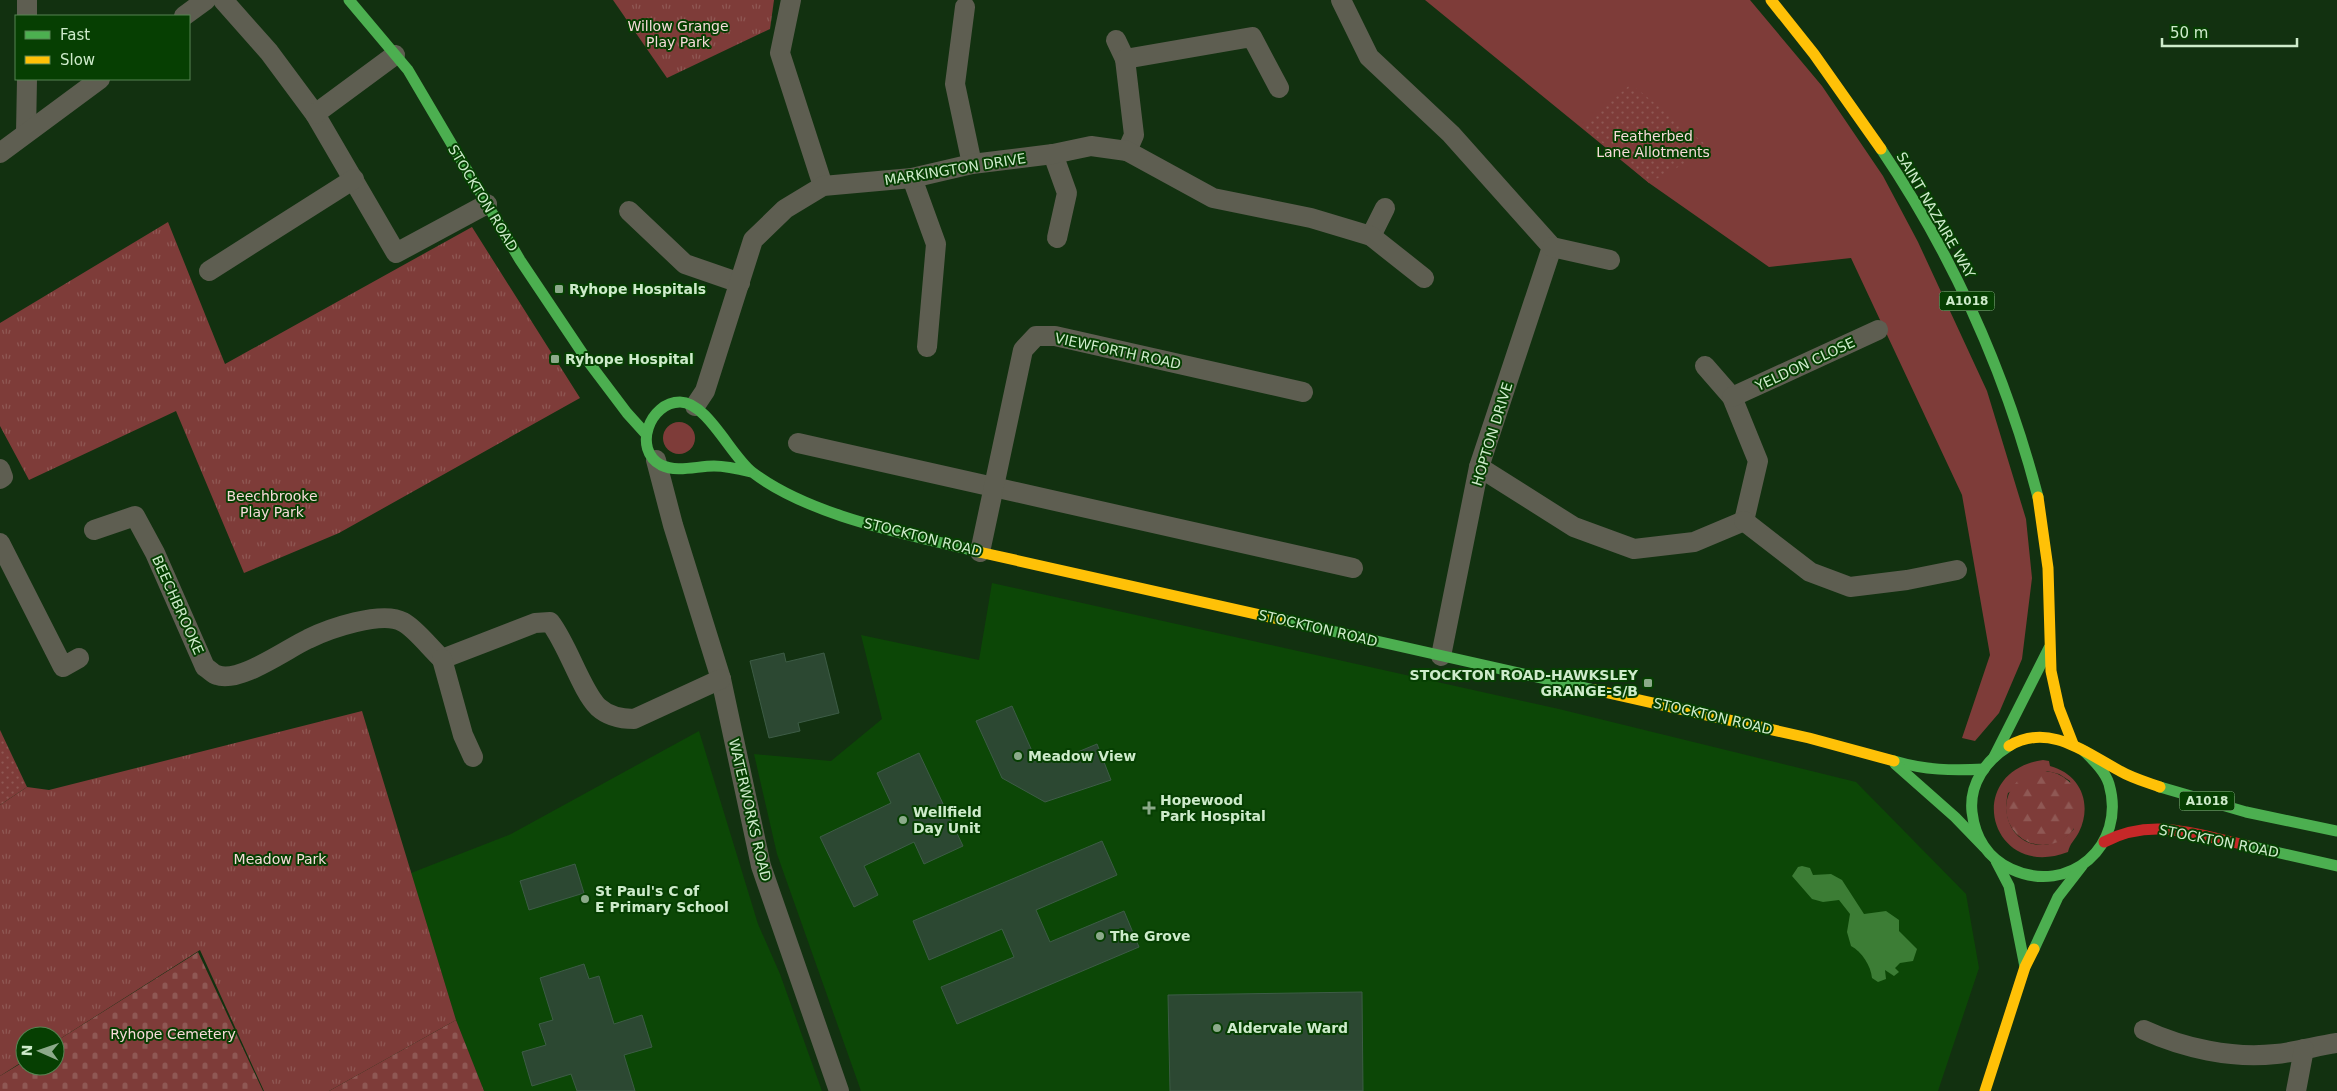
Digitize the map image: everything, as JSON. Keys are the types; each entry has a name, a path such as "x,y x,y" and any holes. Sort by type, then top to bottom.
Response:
{"main road":[{"name":"STOCKTON ROAD","path":"349,0 408,70 520,260 614,397 646,434 648,448 656,460 664,466 690,468 724,467 751,472"},
{"name":"SAINT NAZAIRE WAY","path":"1771,0 1815,53 1910,194 1979,324 2004,385 2026,450 2038,498 2048,577 2049,648 2057,703 2073,744"},
{"path":"614,397 633,402"},
{"path":"646,434 648,424 656,407 677,403 695,406"},
{"name":"STOCKTON ROAD","path":"695,406 705,413 736,458 751,472 813,506 852,520 980,552 1809,738 1922,769 1953,771 1984,769"},
{"path":"712,424 712,442"},
{"path":"690,468 708,454"},
{"name":"SAINT NAZAIRE WAY","path":"1993,758 2049,648"},
{"name":"STOCKTON ROAD","path":"1984,847 1975,828 1972,808 1975,788 1984,769 1993,758 2006,747 2031,739 2057,739 2073,744 2121,772 2157,786 2250,813 2337,831"},
{"name":"STOCKTON ROAD","path":"1892,762 1955,817 1996,861 2016,873 2038,878 2061,876 2082,866 2094,856 2104,842 2111,824 2113,803 2108,783 2098,765 2084,751"},
{"name":"STOCKTON ROAD","path":"2104,842 2121,832 2140,828 2168,828 2337,866"},
{"path":"1996,861 2009,886 2025,967"},
{"path":"1986,1091 2025,967 2058,897 2082,866"}],"street":[{"path":"27,0 27,15"},
{"path":"185,15 206,0"},
{"path":"223,0 269,52 315,114 396,252 487,204"},
{"path":"791,0 780,53 823,186"},
{"path":"1341,0 1369,57 1451,134 1552,247 1610,260"},
{"path":"965,7 955,84 972,164"},
{"path":"1124,59 1252,37 1279,88"},
{"path":"1116,40 1124,59 1134,135 1127,151"},
{"path":"315,114 395,55"},
{"path":"26,133 27,80"},
{"path":"0,154 99,80"},
{"name":"MARKINGTON DRIVE","path":"695,406 705,391 753,240 785,209 823,186 912,178 972,164 1053,154 1091,146 1127,151 1213,198 1311,218 1371,236 1424,278"},
{"path":"1053,154 1067,193 1057,238"},
{"path":"912,178 936,244 927,347"},
{"path":"208,271 354,179"},
{"path":"1371,236 1385,208"},
{"path":"629,211 685,264 740,283"},
{"name":"HOPTON DRIVE","path":"1441,656 1480,467 1552,247"},
{"name":"YELDON CLOSE","path":"1732,397 1878,330"},
{"name":"VIEWFORTH ROAD","path":"980,552 1022,350 1036,336 1055,336 1304,392"},
{"path":"1704,366 1732,397 1758,461 1744,521"},
{"path":"798,444 993,486 1353,568"},
{"name":"WATERWORKS ROAD","path":"656,460 673,525 721,679 761,866 839,1091"},
{"path":"1480,467 1574,526 1634,549 1694,542 1744,521"},
{"name":"WATERWORKS ROAD","path":"673,525 672,506 676,487 690,468"},
{"name":"BEECHBROOKE","path":"94,530 135,516 156,553 205,666 218,676 228,676 252,670 308,639 346,625 380,617 403,621 442,659"},
{"path":"1744,521 1810,572 1850,587 1907,580 1957,570"},
{"path":"0,543 63,667 78,658"},
{"path":"473,757 463,735 442,659 535,623 550,622 562,637 588,692 598,707 620,719 634,719 721,679"},
{"path":"2144,1030 2174,1043 2246,1055 2276,1054 2337,1043"},
{"path":"2296,1091 2304,1049"}],"shaded area":[{"name":"Hopewood Park Hospital","path":"992,583 1559,709 1856,782 1966,894 1979,968 1938,1091 861,1091 777,854 754,754 831,761 882,719 861,635 979,660"},
{"name":"St Paul's C of E Primary School","path":"699,731 758,924 780,974 822,1091 484,1091 456,1020 411,873 511,834"},
{"path":"1798,867 1810,868 1813,875 1831,874 1842,880 1864,914 1886,911 1899,920 1899,931 1917,949 1913,961 1900,963 1895,968 1899,972 1894,976 1885,970 1886,979 1878,982 1872,978 1865,960 1851,946 1847,932 1850,914 1839,900 1823,902 1812,899 1792,876"}],"green space":[{"name":"Willow Grange Play Park","path":"613,0 774,0 770,29 667,78"},
{"path":"1425,0 1750,0 1822,86 1883,176 1918,242 1987,391 2026,519 2032,578 2022,659 1999,713 1975,741 1962,738 1990,655 1962,495 1851,258 1769,267 1649,183"},
{"name":"Featherbed Lane Allotments","path":"1631,84 1711,149 1649,183 1583,126"},
{"name":"Beechbrooke Play Park","path":"168,222 225,364 472,227 580,398 339,533 244,573 176,411 29,480 0,426 0,323"},
{"path":"679,422 685,423 690,427 694,432 694,444 690,449 685,453 679,454 673,453 668,449 664,444 663,438 664,432 668,427 673,423"},
{"name":"Meadow Park","path":"362,711 456,1020 329,1091 264,1091 200,950 65,1036 65,1026 15,1026 15,1066 0,1076 0,805 27,787 49,790"},
{"path":"0,730 27,787 0,805"},
{"path":"2043,760 2049,761 2050,766 2069,776 2081,791 2085,811 2083,821 2068,852 2041,857 2020,852 2004,839 1995,822 1994,802 2001,784 2017,769","holes":["2047,771 2059,774 2070,781 2074,829 2062,839 2049,844 2037,845 2025,841 2016,834 2009,823 2006,809 2008,793"]},
{"path":"2036,771 2050,771 2064,777 2074,787 2080,801 2080,815 2074,829 2064,839 2050,845 2036,845 2022,839 2012,829 2006,815 2006,801 2012,787 2022,777"},
{"name":"Ryhope Cemetery","path":"198,952 263,1091 0,1091 0,1076 15,1067 15,1076 65,1076 65,1036"},
{"path":"456,1020 484,1091 329,1091"}],"building":[{"path":"784,653 786,662 824,653 839,713 798,723 800,731 769,738 750,661"},
{"name":"Meadow View","path":"1012,706 1032,751 1056,761 1097,744 1111,780 1045,802 1002,778 976,721"},
{"name":"Wellfield Day Unit","path":"919,753 963,846 924,864 914,842 864,866 878,895 854,907 820,837 891,803 877,773"},
{"name":"The Grove","path":"1102,841 1117,875 1036,910 1050,942 1124,911 1139,947 957,1024 941,987 1014,957 1002,929 929,960 913,921"},
{"path":"575,864 584,893 529,910 520,881"},
{"path":"584,964 589,979 599,976 614,1024 642,1015 652,1047 624,1055 635,1091 577,1091 571,1074 532,1086 522,1052 546,1045 539,1024 553,1020 540,978"},
{"path":"1362,992 1363,1091 1170,1091 1168,995"}],"traffic: fast":[{"path":"349,0 408,70 520,260 587,360 627,413 646,434"},
{"path":"1881,149 1932,231 1975,316 2010,405 2038,497"},
{"path":"751,472 719,466 674,469 661,465 652,458 648,448 646,438 648,428 653,418 669,404 680,402 690,404 709,420 752,472 776,488 802,501 861,522 979,552"},
{"path":"1283,620 1595,690"},
{"path":"1994,757 2049,648"},
{"path":"2009,746 1993,758 1981,774 1973,792 1972,812 1976,830 1989,853 2011,869 2033,876 2053,876 2072,870 2088,860 2101,845 2109,827 2112,807 2109,784 2102,770 2084,751"},
{"path":"1894,761 1939,769 1984,769"},
{"path":"1895,764 1955,817 1984,847"},
{"path":"2160,787 2246,812 2337,831"},
{"path":"2245,845 2337,866"},
{"path":"1996,861 2009,886 2025,967"},
{"path":"2034,949 2058,897 2082,866"}],"traffic: slow":[{"path":"1771,0 1814,54 1881,149"},
{"path":"2038,497 2048,568 2051,671 2059,708 2073,744"},
{"path":"979,552 1283,620"},
{"path":"1595,690 1809,738 1894,761"},
{"path":"2009,746 2024,739 2038,737 2053,739 2080,749 2129,776 2160,787"},
{"path":"1985,1091 2025,967 2034,949"}],"traffic: jam":[{"path":"2104,842 2122,834 2139,830 2157,829 2191,833 2245,845"}],"place":[{"name":"Ryhope Hospitals","path":"559,289"},
{"name":"Ryhope Hospital","path":"555,359"},
{"name":"STOCKTON ROAD-HAWKSLEY GRANGE-S/B","path":"1648,683"},
{"name":"Meadow View","path":"1018,756"},
{"name":"Hopewood Park Hospital","path":"1149,808"},
{"name":"Wellfield Day Unit","path":"903,820"},
{"name":"St Paul's C of E Primary School","path":"585,899"},
{"name":"The Grove","path":"1100,936"},
{"name":"Aldervale Ward","path":"1217,1028"}]}
